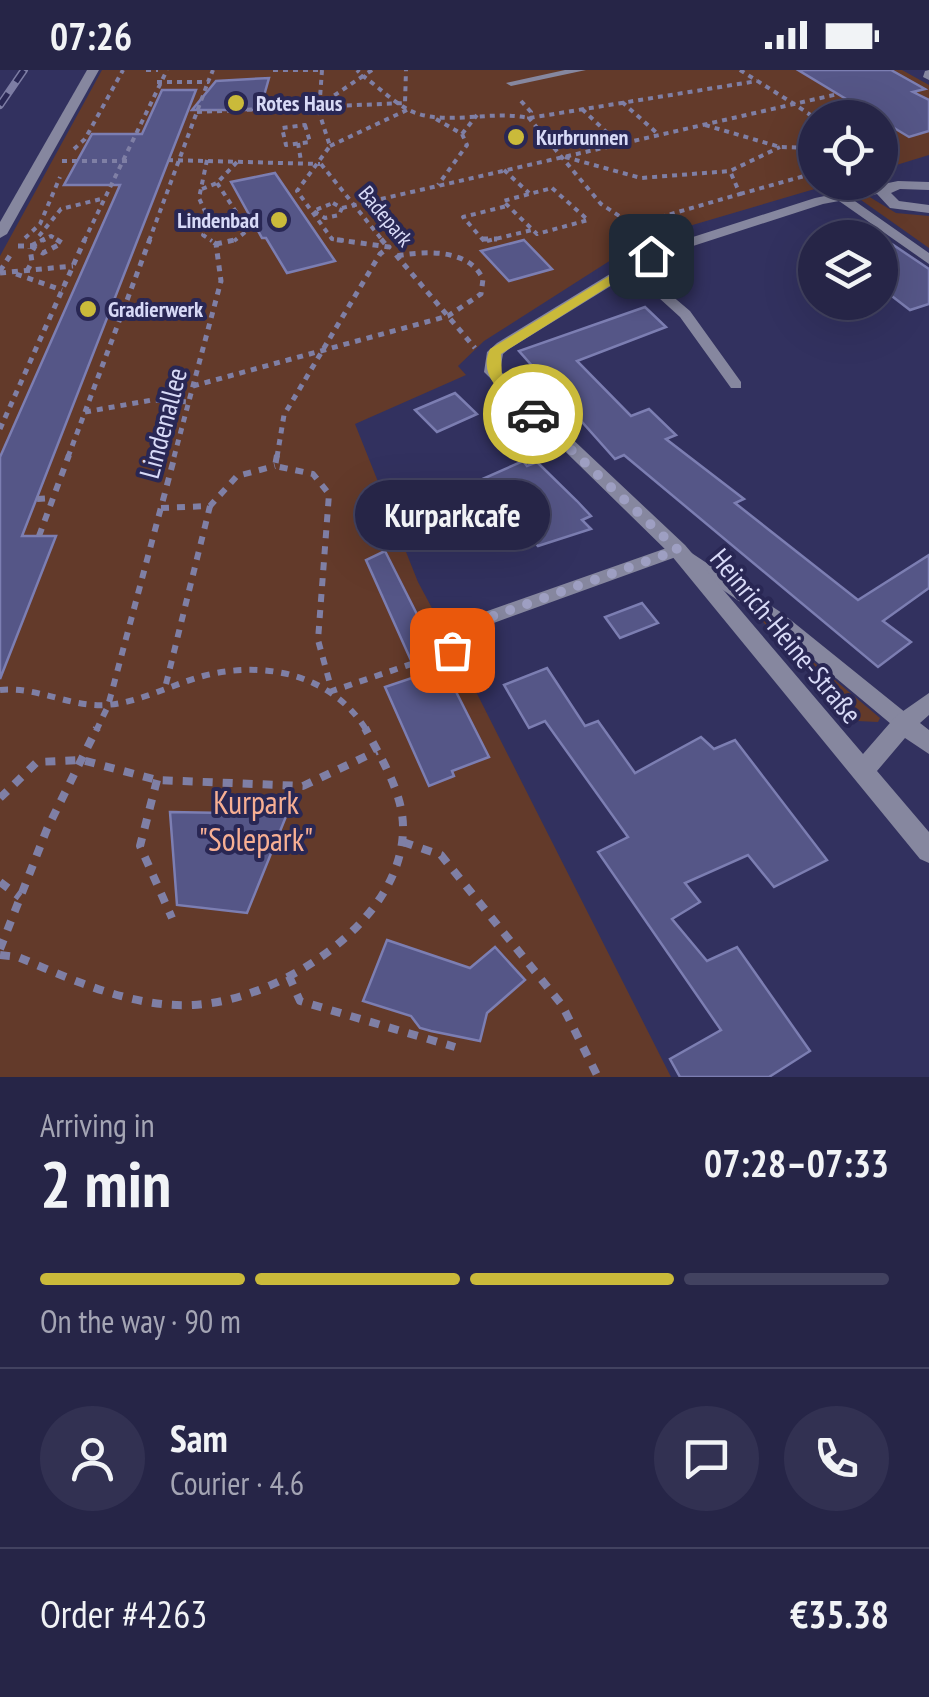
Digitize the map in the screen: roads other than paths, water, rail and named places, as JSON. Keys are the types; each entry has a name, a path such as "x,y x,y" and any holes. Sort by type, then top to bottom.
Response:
{"street":[{"path":"0,234 93,70"},
{"path":"898,187 929,186"},
{"path":"631,265 828,200"},
{"path":"846,200 929,260"},
{"path":"887,200 895,206 929,209"},
{"name":"Heinrich-Heine-Straße","path":"631,265 502,346 491,362 496,379 678,550 929,851"},
{"path":"864,770 904,723 929,702"},
{"path":"904,723 929,744"}],"lane":[{"path":"511,83 581,70"},
{"path":"631,265 686,314 736,384"},
{"path":"452,650 485,619 678,550 776,618 904,723"}],"railway":[{"path":"0,105 24,70"}],"place":[{"name":"Rotes Haus","path":"236,103"},
{"name":"Kurbrunnen","path":"516,137"},
{"name":"Lindenbad","path":"279,220"},
{"name":"Gradierwerk","path":"88,309"},
{"name":"Kurparkcafe","path":"452,650"}],"park label":[{"name":"Kurpark \"Solepark\"","path":"256,822"}]}
